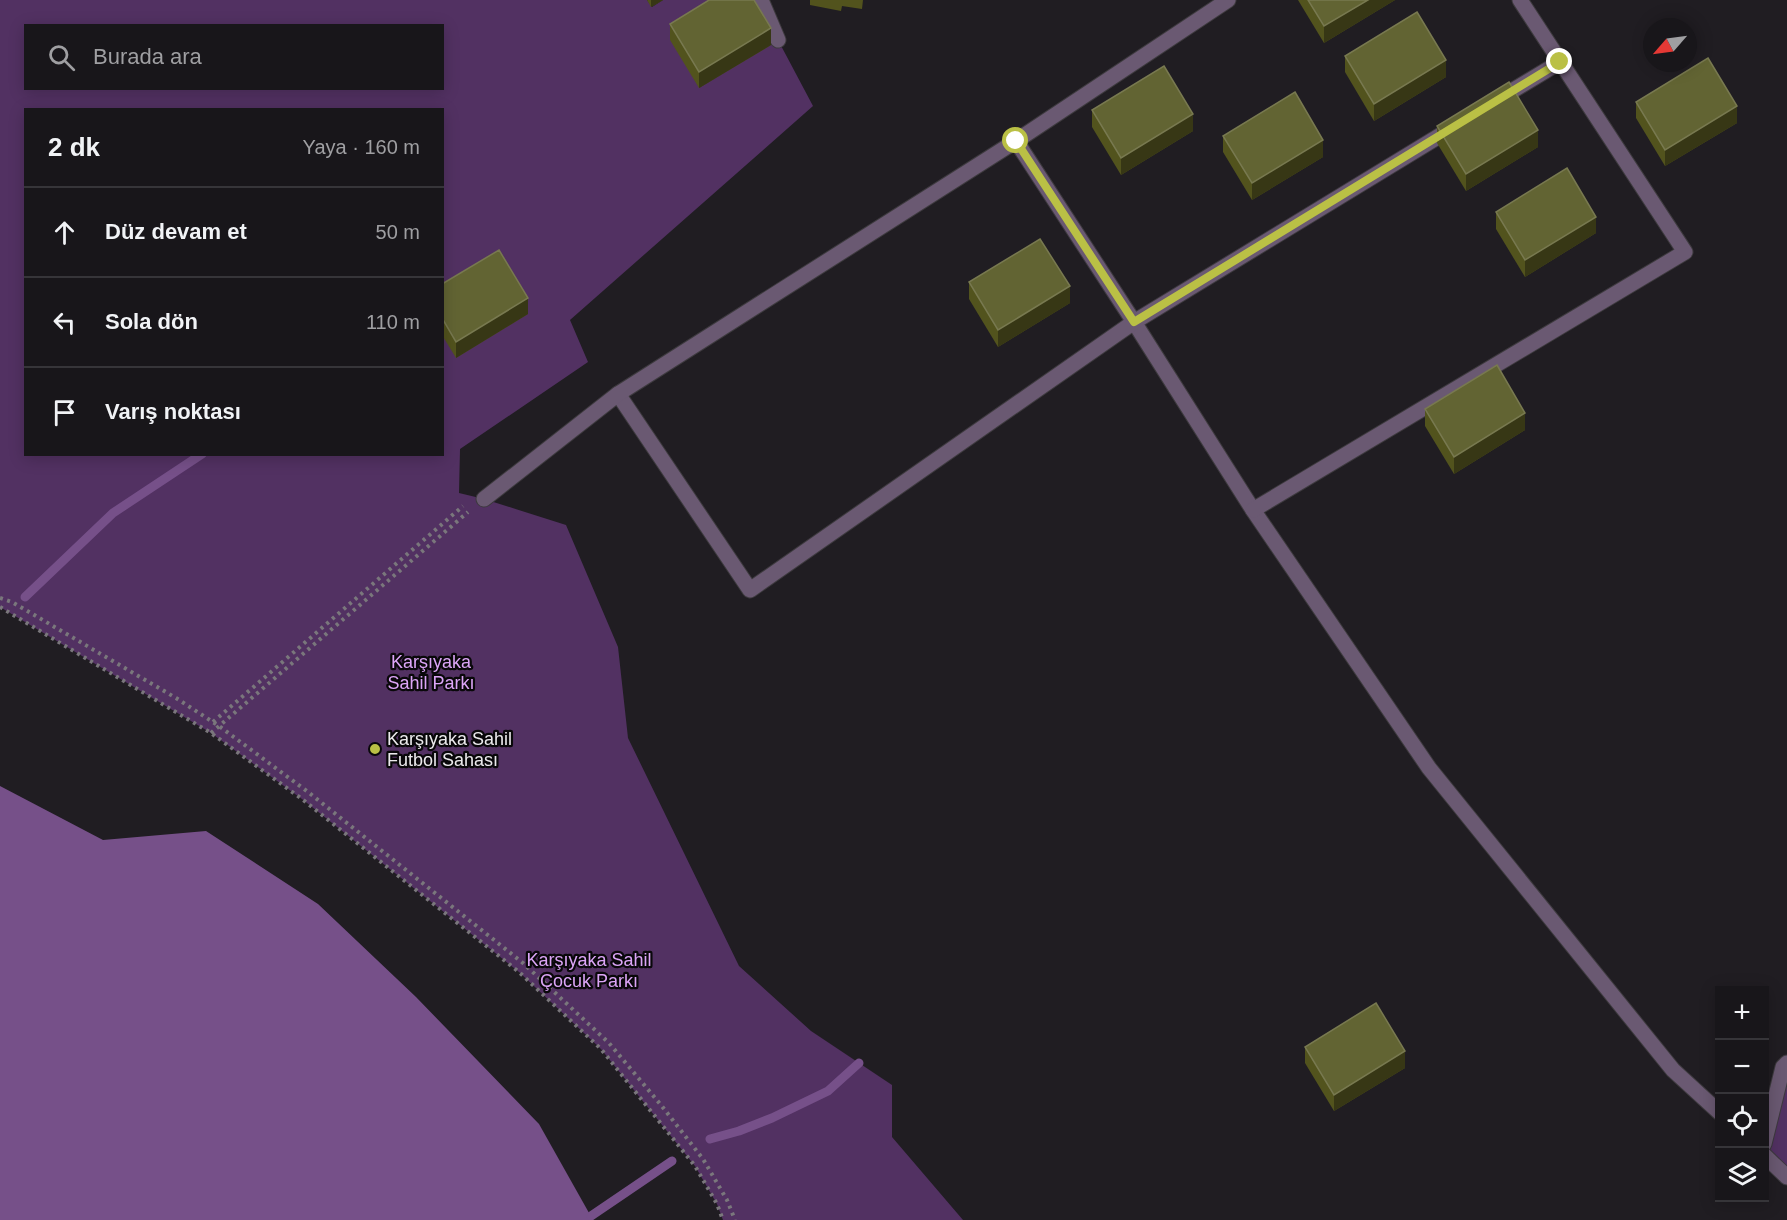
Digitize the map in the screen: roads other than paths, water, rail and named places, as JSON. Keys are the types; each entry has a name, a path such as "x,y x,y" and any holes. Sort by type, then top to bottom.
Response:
{"street":[{"path":"761,0 778,40"},
{"path":"484,499 618,394 1016,141 1228,0"},
{"path":"1252,510 1686,252 1520,0"},
{"path":"1489,105 1560,62"},
{"path":"618,394 750,591 1134,322 1469,118"},
{"path":"1016,141 1134,322 1252,510 1430,768 1673,1070 1715,1109"},
{"path":"1769,1124 1783,1067 1787,1063"},
{"path":"1769,1160 1787,1177"}],"waterway":[{"path":"25,597 113,513 199,456"},
{"path":"710,1139 772,1118 828,1091 859,1063"},
{"path":"591,1216 672,1161"}],"place":[{"name":"Karşıyaka Sahil Futbol Sahası","path":"375,749"}],"park label":[{"name":"Karşıyaka Sahil Parkı","path":"431,672"},
{"name":"Karşıyaka Sahil Çocuk Parkı","path":"589,970"}]}
